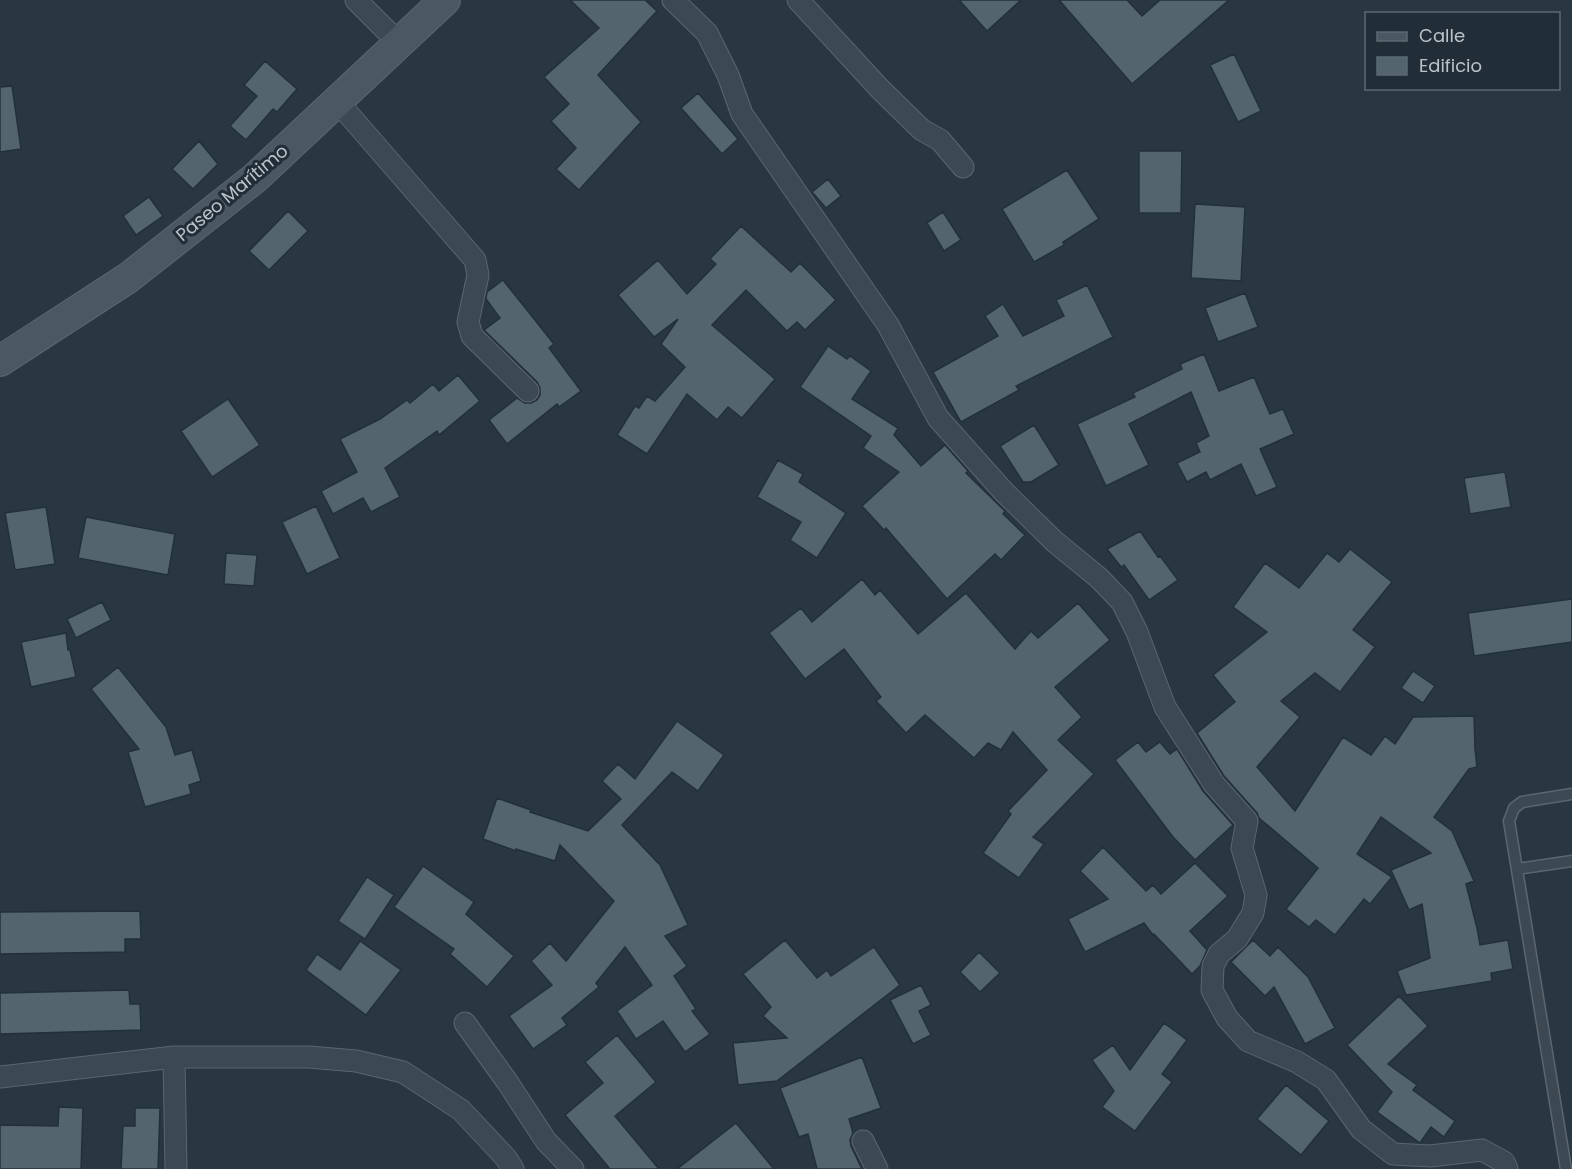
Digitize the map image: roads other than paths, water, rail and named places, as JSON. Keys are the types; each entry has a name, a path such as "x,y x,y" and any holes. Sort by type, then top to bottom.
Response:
{"main road":[{"name":"Paseo Marítimo","path":"0,361 128,279 255,177 445,0"}],"street":[{"path":"356,0 399,43"},
{"path":"673,0 706,33 728,75 742,114 888,325 938,418 1004,492 1054,542 1099,578 1122,602 1137,632 1165,707 1214,784 1247,821 1242,848 1256,895 1253,914 1237,939 1219,954 1213,966 1212,990 1227,1018 1248,1041 1297,1062 1326,1080 1361,1129 1393,1154 1430,1156 1482,1150 1504,1162 1508,1169"},
{"path":"798,0 880,89 922,130 940,140 963,167"},
{"path":"337,101 475,260 478,274 468,322 472,336 528,391"},
{"path":"465,1023 546,1141 573,1169"},
{"path":"0,1077 174,1058 309,1057 356,1061 403,1072 461,1110 506,1158 513,1169"},
{"path":"174,1058 176,1169"},
{"path":"863,1141 877,1169"}],"lane":[{"path":"1566,1169 1509,821 1514,808 1522,802 1572,794"},
{"path":"1517,869 1572,861"}]}
